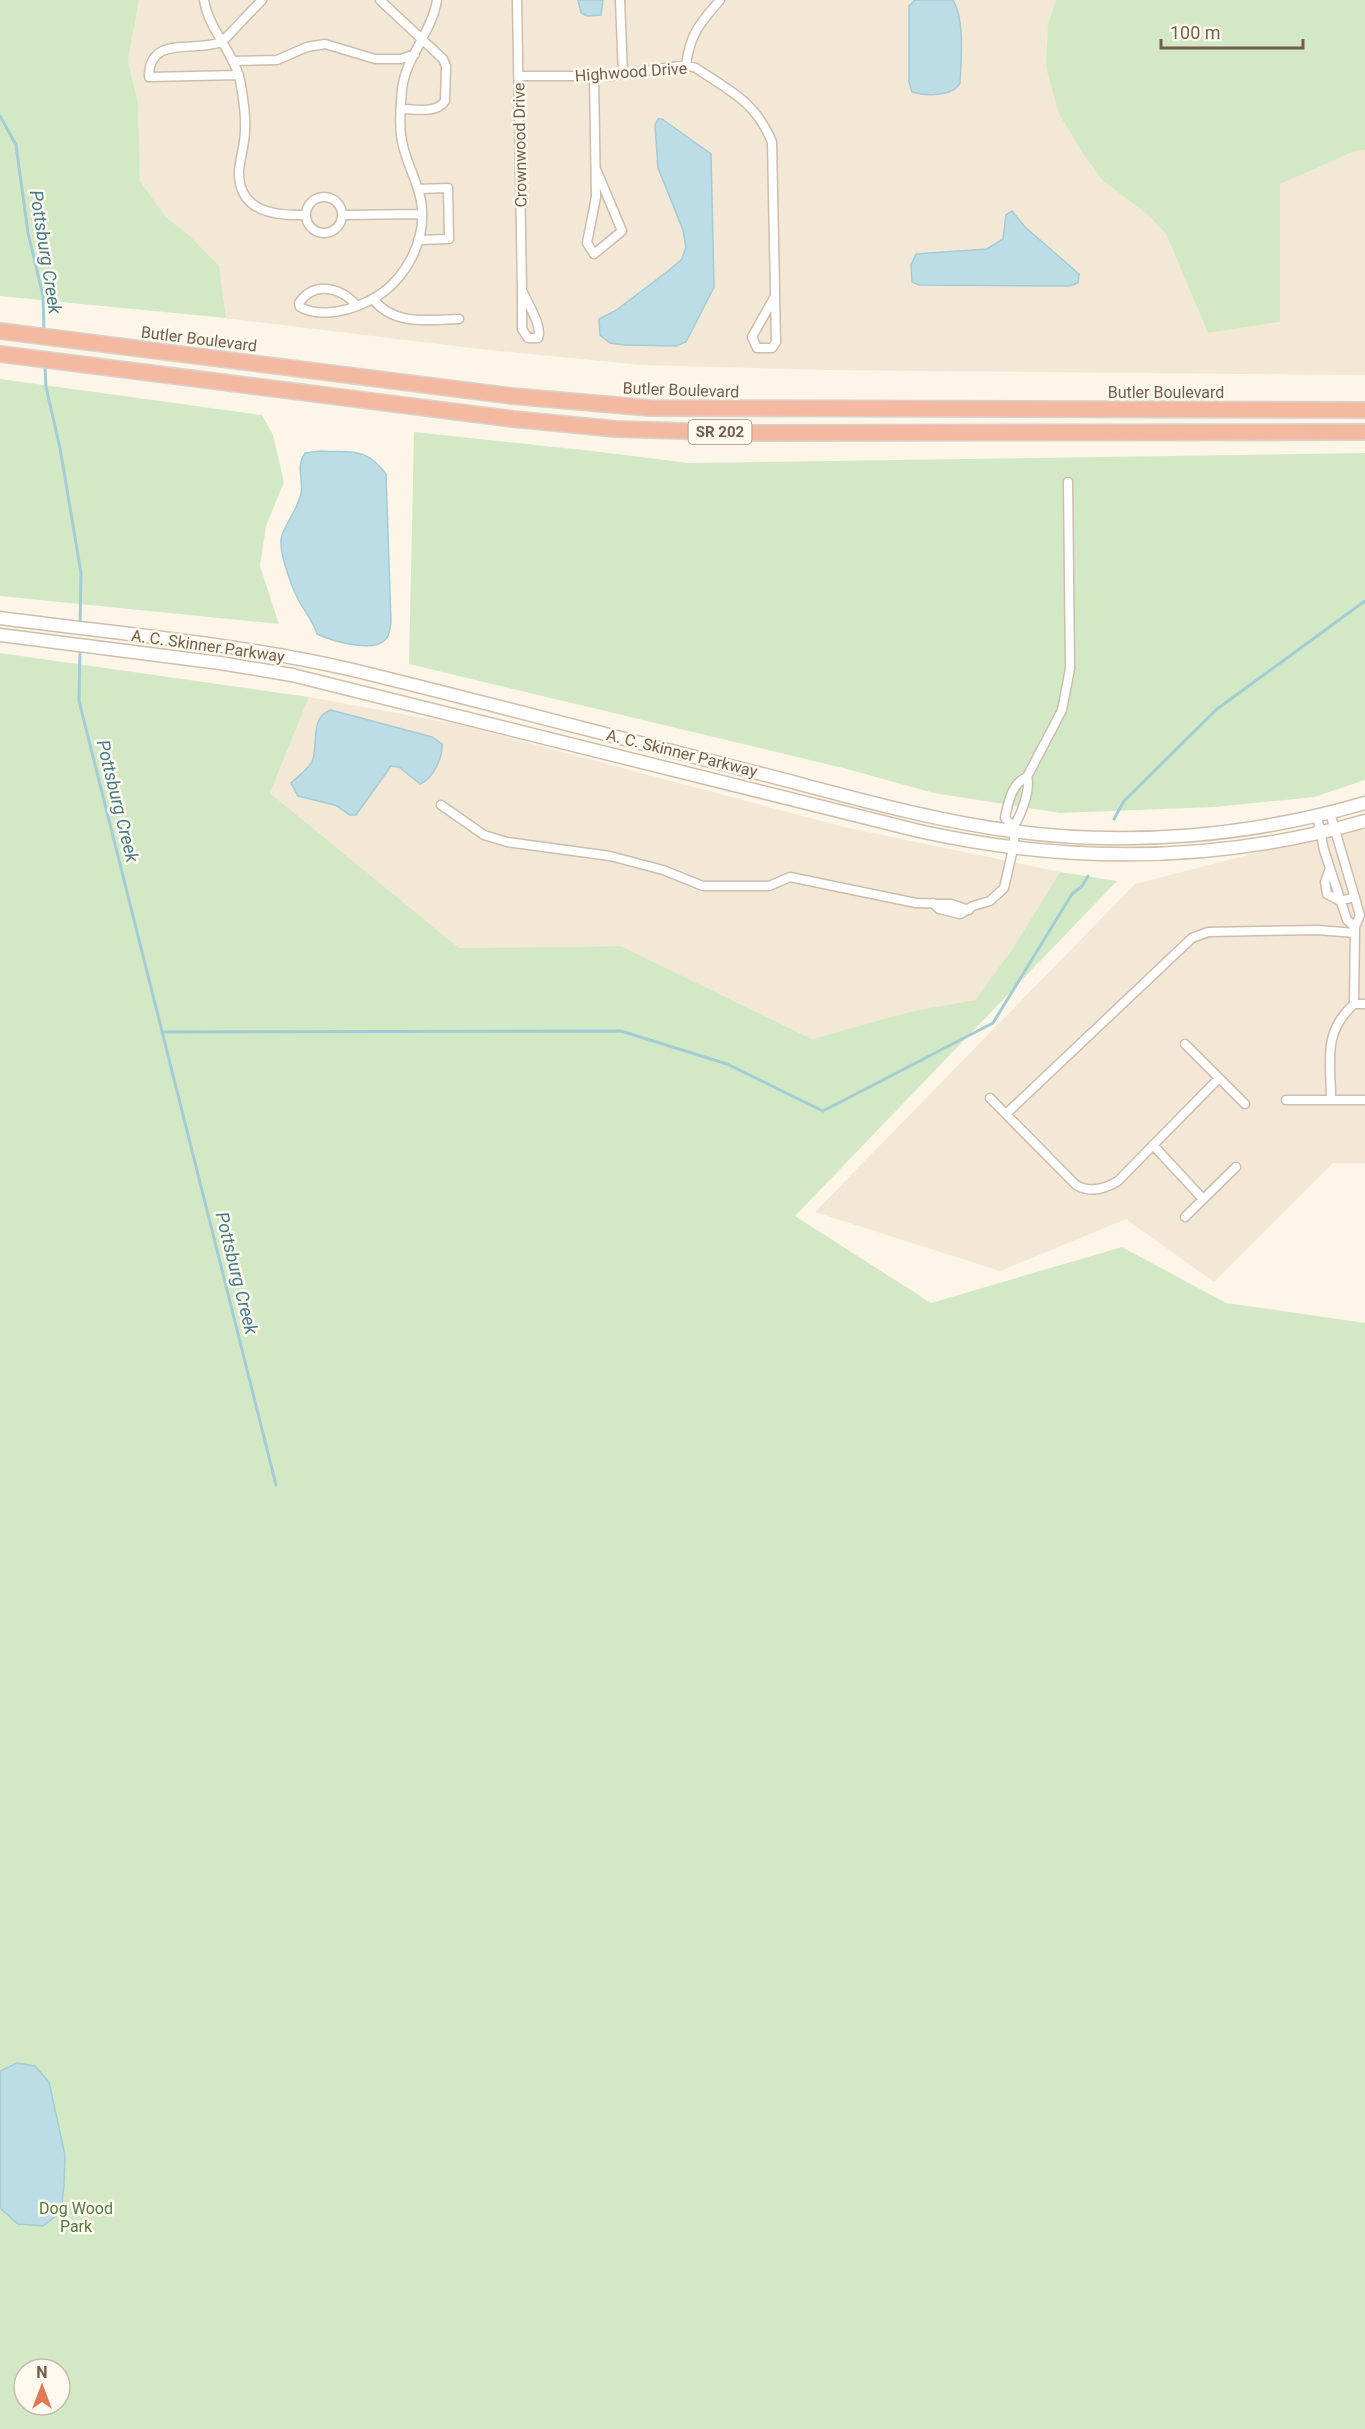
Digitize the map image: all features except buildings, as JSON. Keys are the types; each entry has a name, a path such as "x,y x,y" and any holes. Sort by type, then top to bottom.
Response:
{"highway":[{"name":"Butler Boulevard","path":"0,331 536,399 650,408 1365,410"},
{"name":"SR 202","path":"0,354 547,423 638,430 729,433 1365,432"}],"main road":[{"name":"A. C. Skinner Parkway","path":"0,618 213,645 317,662 923,814 1014,829 1082,837 1178,836 1248,828 1317,816 1365,803"},
{"name":"A. C. Skinner Parkway","path":"6,636 220,663 324,682 919,831 1013,849 1092,855 1162,855 1253,845 1321,833 1365,821"}],"street":[{"path":"204,0 215,33 233,61 238,75 245,116 239,173 242,190 252,202 270,214 306,215"},
{"path":"238,75 150,77 152,62 165,50 171,47 207,46 221,43 262,0"},
{"path":"380,0 443,58 445,63 445,101 438,109 401,109"},
{"path":"357,306 345,294 327,289 311,292 299,303 300,307 306,310 317,312 342,311 357,306 373,299 395,282 410,262 418,240 422,213 418,189 401,135 403,86 432,22 437,0"},
{"name":"Crownwood Drive","path":"518,0 522,290 524,335 528,338 538,338 540,333 538,323 522,290"},
{"path":"620,0 623,74"},
{"path":"686,65 689,45 698,25 720,0"},
{"path":"233,61 277,60 307,47 325,44 375,59 401,59 416,53"},
{"name":"Highwood Drive","path":"519,76 594,76 686,65 696,68 751,106 765,125 772,142 776,342 772,348 757,348 752,338 775,296"},
{"path":"594,76 596,197 587,243 594,254 622,231 596,169"},
{"path":"418,189 448,188 449,239 418,240"},
{"path":"327,197 338,204 342,215 339,226 324,234 313,230 306,215 307,209 315,200 327,197"},
{"path":"342,215 422,213"},
{"path":"373,299 380,308 400,318 459,319"},
{"path":"1014,829 1005,818 1007,807 1019,780 1027,777 1062,710 1070,669 1068,482"},
{"path":"441,805 484,835 507,842 610,856 663,870 703,886 769,886 790,877 916,903 933,903 939,909 950,908 960,914 990,901 1004,888 1013,849 1014,829 1029,783 1027,777"},
{"path":"1330,813 1360,915 1355,930 1354,1004"},
{"path":"1317,816 1340,901 1347,920 1355,930"},
{"path":"1340,901 1355,897"},
{"path":"1006,1114 1192,938 1208,932 1355,930"},
{"path":"1331,1100 1331,1044 1334,1028 1342,1015 1354,1004 1365,1004"},
{"path":"1185,1044 1245,1104"},
{"path":"990,1098 1076,1185 1091,1190 1110,1186 1118,1181 1219,1078"},
{"path":"1286,1100 1365,1100"},
{"path":"1153,1145 1203,1200"},
{"path":"1185,1217 1236,1167"}],"shaded area":[{"path":"139,0 1056,0 1048,24 1059,114 1102,180 1148,215 1166,234 1208,333 1280,322 1280,183 1355,151 1365,150 1365,375 829,370 642,365 471,348 226,318 219,266 190,236 166,217 140,181 138,103 128,61"},
{"path":"309,697 461,725 844,827 1060,872 1013,948 975,1000 913,1011 812,1039 621,946 459,948 270,793"},
{"path":"1365,825 1365,1163 1333,1163 1214,1282 1126,1219 1000,1271 815,1212 1135,884"}],"green space":[{"path":"0,0 139,0 128,61 138,103 140,181 166,217 190,236 219,266 226,318 0,296"},
{"path":"1056,0 1365,0 1365,150 1355,151 1280,184 1280,322 1208,333 1166,234 1148,215 1102,180 1083,154 1059,114 1046,67 1048,24"},
{"path":"0,379 262,415 273,435 284,482 266,526 260,566 279,624 0,596"},
{"path":"414,432 689,463 1365,453 1365,780 1314,797 1214,807 1060,813 934,793 843,768 409,664"},
{"name":"Dog Wood Park","path":"0,653 309,697 270,793 459,948 621,946 812,1039 913,1011 975,1000 1013,948 1060,872 1117,881 795,1216 931,1303 1122,1247 1226,1303 1365,1323 1365,2429 0,2429 0,2208 1,2210 60,2212 64,2185 65,2155 48,2082 35,2066 17,2063 0,2071"}],"water":[{"path":"578,0 603,0 601,15 587,16 581,13"},
{"path":"915,0 953,0 957,8 961,40 960,83 952,91 931,95 912,92 909,82 909,6"},
{"path":"658,119 662,119 711,154 714,287 686,342 676,346 610,343 600,335 599,319 615,311 668,271 682,259 686,247 683,230 658,168 655,125"},
{"path":"1012,211 1025,227 1079,274 1078,283 1070,286 919,285 912,282 911,265 916,254 987,249 1003,239 1006,215"},
{"path":"320,451 364,455 386,474 391,622 388,636 379,644 362,646 332,640 317,634 297,597 285,566 281,541 284,530 300,499 302,458 305,453"},
{"path":"331,710 432,737 442,744 441,755 436,767 420,784 399,767 391,766 356,815 350,815 335,805 298,796 291,783 312,762 317,725 324,714"},
{"path":"17,2063 35,2066 49,2082 65,2155 61,2212 43,2226 18,2224 0,2208 0,2071"}],"waterway":[{"name":"Pottsburg Creek","path":"0,116 16,145 28,233 43,296 44,332"},
{"name":"Pottsburg Creek","path":"45,366 46,387 60,448 81,573 80,626"},
{"path":"1114,819 1124,801 1217,709 1365,601"},
{"name":"Pottsburg Creek","path":"80,648 79,701 276,1485"},
{"path":"162,1032 621,1031 727,1064 823,1111 993,1023 1072,894 1082,886 1088,876"}]}
